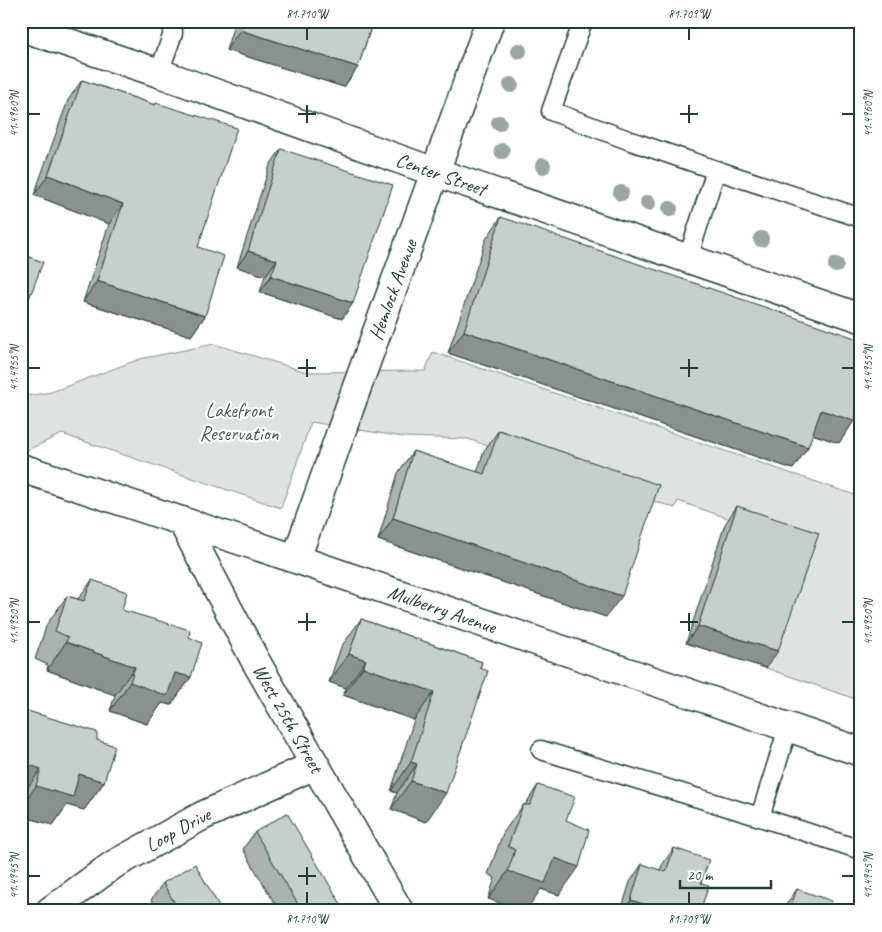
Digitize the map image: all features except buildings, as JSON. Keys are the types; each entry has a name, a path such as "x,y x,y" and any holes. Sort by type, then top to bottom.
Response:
{"street":[{"name":"Hemlock Avenue","path":"296,559 490,21"},
{"name":"Center Street","path":"21,28 159,74 435,172 861,318"},
{"name":"Mulberry Avenue","path":"21,468 296,559 861,752"},
{"name":"West 25th Street","path":"182,522 255,660 399,911"},
{"name":"Loop Drive","path":"50,911 113,865 202,816 315,765"}],"lane":[{"path":"159,74 173,33 172,21"},
{"path":"583,21 551,111 716,170 861,218"},
{"path":"688,258 716,170"},
{"path":"760,817 788,728"},
{"path":"541,750 861,850"}],"green space":[{"name":"Lakefront Reservation","path":"214,344 307,372 425,371 433,352 861,497 861,701 766,668 808,546 678,501 675,508 468,439 403,437 311,422 281,508 62,434 21,453 21,397 51,392 140,359"}]}
